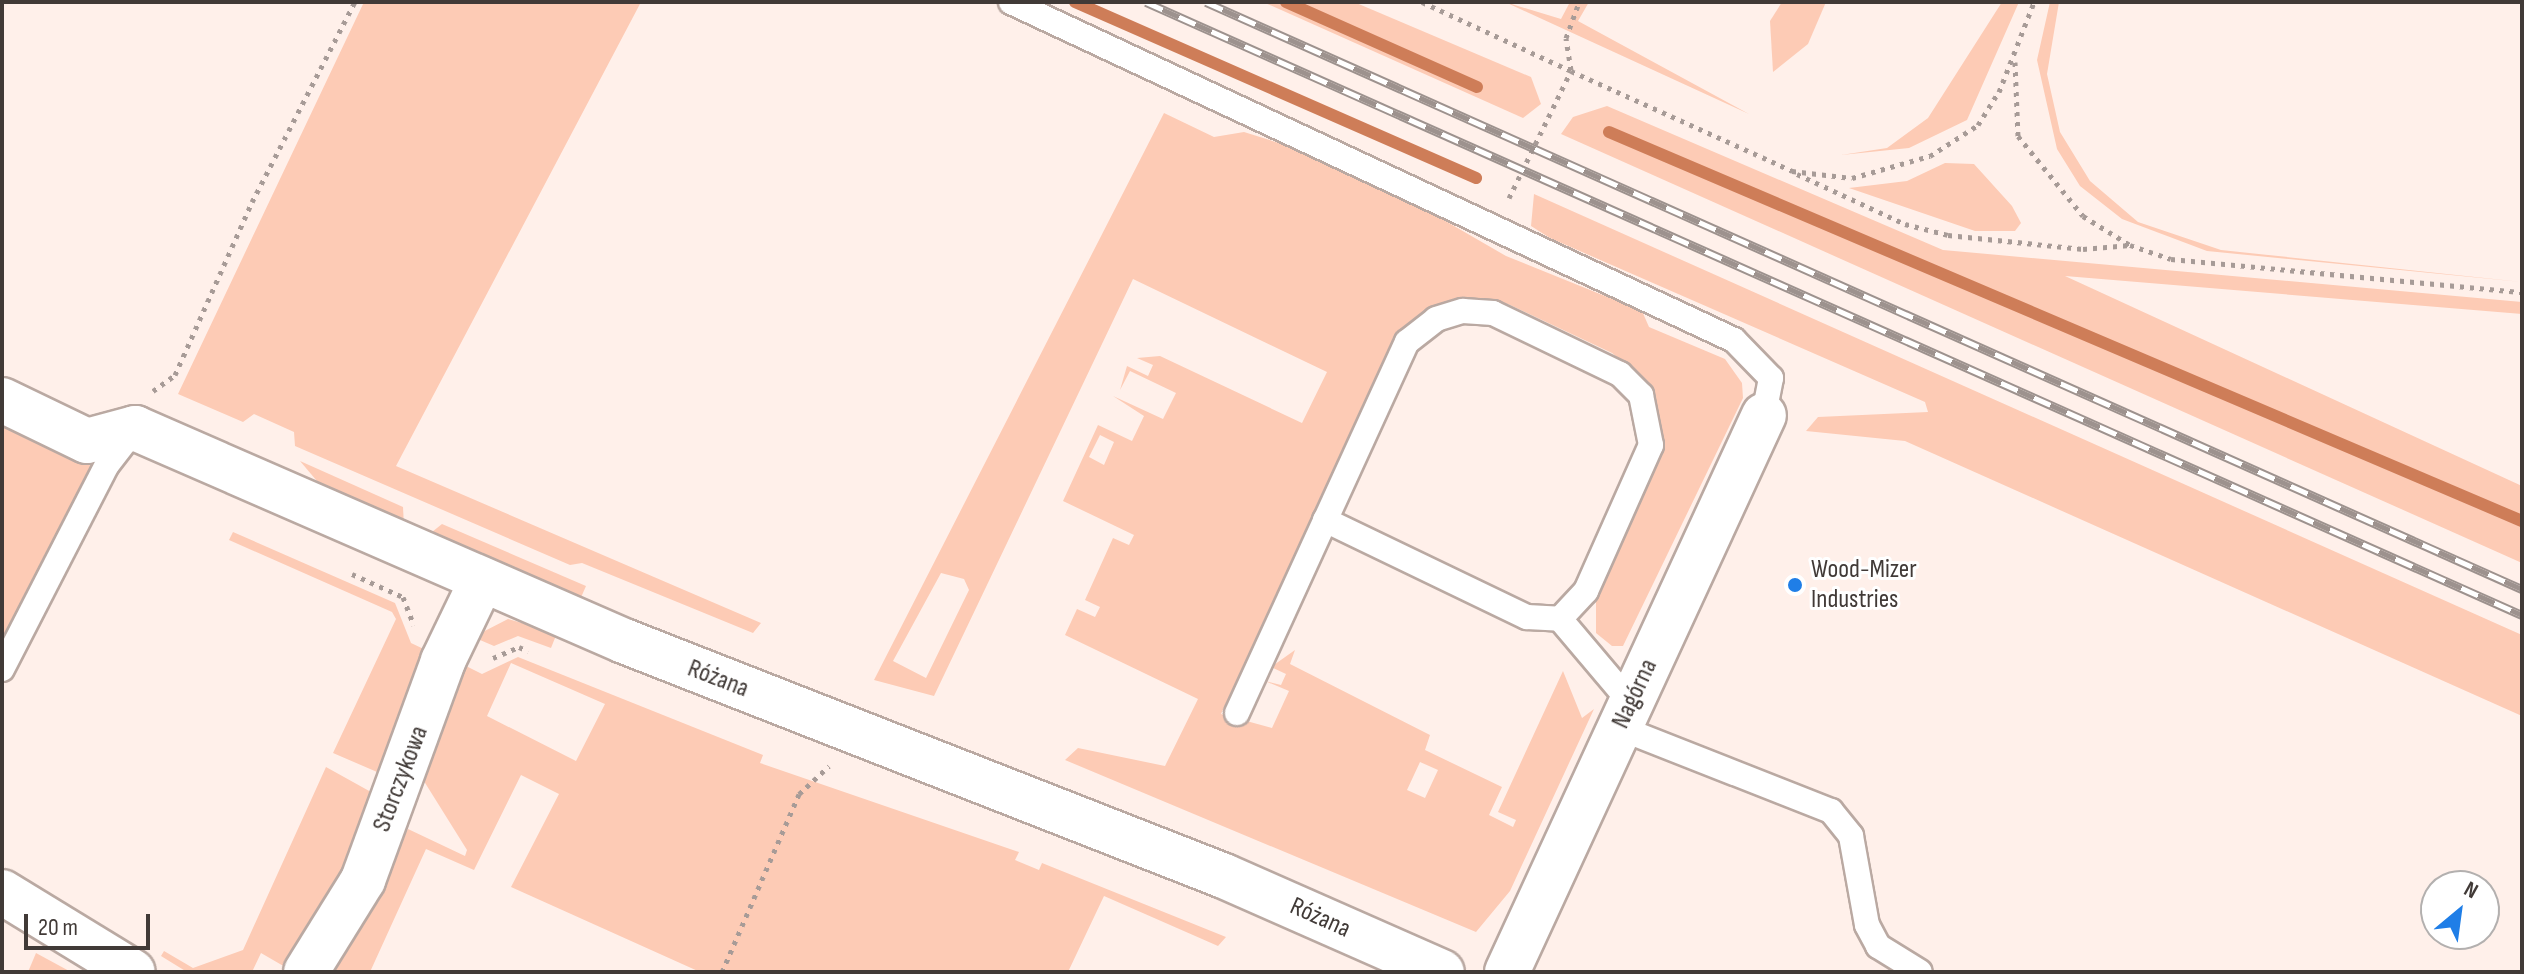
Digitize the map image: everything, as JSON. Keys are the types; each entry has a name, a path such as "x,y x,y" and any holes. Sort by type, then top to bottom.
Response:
{"street":[{"path":"2,400 87,441 135,428"},
{"name":"Nagórna","path":"1507,972 1764,415"},
{"name":"Różana","path":"135,428 482,580 844,727 1224,876 1442,972"},
{"name":"Storczykowa","path":"306,972 363,880 443,661 482,580"},
{"path":"2,892 133,972"}],"lane":[{"path":"1011,2 1734,340 1771,378 1764,415"},
{"path":"1237,713 1407,342 1436,319 1493,313 1620,374 1650,420 1651,445 1586,591 1560,619"},
{"path":"2,669 107,465 135,428"},
{"path":"1325,520 1527,617 1560,619"},
{"path":"1560,619 1625,716 1831,811 1851,836 1867,925 1878,946 1920,972"}],"path":[{"path":"166,380 355,2"},
{"path":"1422,2 1905,224 1948,235 2083,249 2130,245"},
{"path":"1495,227 1571,71 1566,38 1579,2"},
{"path":"1792,171 1852,178 1957,143 1978,125 2016,53 2034,2"},
{"path":"2016,53 2018,136 2083,216 2130,245 2171,259 2522,292"},
{"path":"348,572 403,597 415,629 426,633"},
{"path":"722,972 799,794 827,770 844,727"}],"shaded area":[{"path":"364,2 641,2 396,466 761,623 753,633 582,563 570,565 295,446 294,432 254,414 243,422 178,394"},
{"path":"1263,2 1354,2 1531,77 1541,104 1523,118"},
{"path":"1505,2 1561,19 1570,2 1589,2 1578,21 1749,114"},
{"path":"1782,2 1826,2 1808,44 1773,72 1770,21"},
{"path":"2002,2 2019,2 1967,120 1909,148 1841,155 1887,148 1928,118"},
{"path":"2050,2 2059,2 2047,74 2060,132 2090,181 2138,222 2221,250 2522,282 2207,251 2122,219 2080,186 2057,149 2037,60"},
{"path":"1607,106 1943,250 2522,302 2522,314 2065,276 2522,486 2522,563 1561,134 1573,117"},
{"path":"1164,113 1214,137 1244,132 1304,151 1390,189 1506,256 1642,311 1649,327 1725,359 1742,383 1743,398 1623,646 1612,646 1596,633 1596,596 1649,484 1662,433 1638,374 1612,353 1508,304 1476,299 1447,303 1415,321 1388,356 1221,714 1272,728 1289,691 1265,681 1281,685 1286,674 1271,667 1295,650 1290,664 1430,735 1425,750 1502,787 1489,815 1513,827 1516,820 1498,812 1563,671 1582,718 1594,709 1510,891 1476,932 1065,760 1078,748 1165,766 1198,699 1065,635 1077,609 1095,617 1100,607 1085,600 1113,538 1129,545 1134,535 1063,501 1098,425 1132,441 1144,416 1113,396 1163,419 1176,393 1130,371 1120,390 1127,366 1148,376 1153,365 1137,358 1160,356 1302,423 1327,372 1133,279 934,696 874,680","holes":["1100,435 1114,442 1104,465 1089,457","941,573 964,579 969,590 926,678 893,661","1420,762 1438,770 1425,798 1407,790"]},
{"path":"1945,163 1974,164 2012,206 2021,223 2015,231 1975,231 1849,188 1907,181"},
{"path":"1534,194 2522,635 2522,716 1905,441 1806,431 1818,417 1928,412 1925,402 1550,238 1531,226"},
{"path":"2,422 87,449 91,472 2,643"},
{"path":"300,461 403,507 404,526 322,487"},
{"path":"442,524 586,586 579,602 427,536"},
{"path":"233,532 395,603 411,643 430,652 391,778 333,753 396,619 392,612 229,540"},
{"path":"508,619 557,633 551,648 518,636 494,646 473,637"},
{"path":"518,657 763,755 760,763 1019,852 1015,860 1039,870 1042,863 1226,937 1218,946 1104,896 1068,972 700,972 511,887 559,794 521,775 474,870 426,849 370,972 324,972 408,829 465,856 467,850 422,778 460,663 482,674","holes":["511,663 605,704 576,761 487,716"]},
{"path":"326,767 371,792 379,811 292,971 261,953 252,972 187,972 161,956 164,951 193,968 243,950"},
{"path":"36,953 71,972 28,972"}],"waterway":[{"path":"1075,2 1476,178"},
{"path":"1286,2 1477,87"},
{"path":"1609,132 2522,521"}],"railway":[{"path":"1146,2 2522,615"},
{"path":"1206,2 2522,589"}],"place":[{"name":"Wood-Mizer Industries","path":"1795,585"}]}
